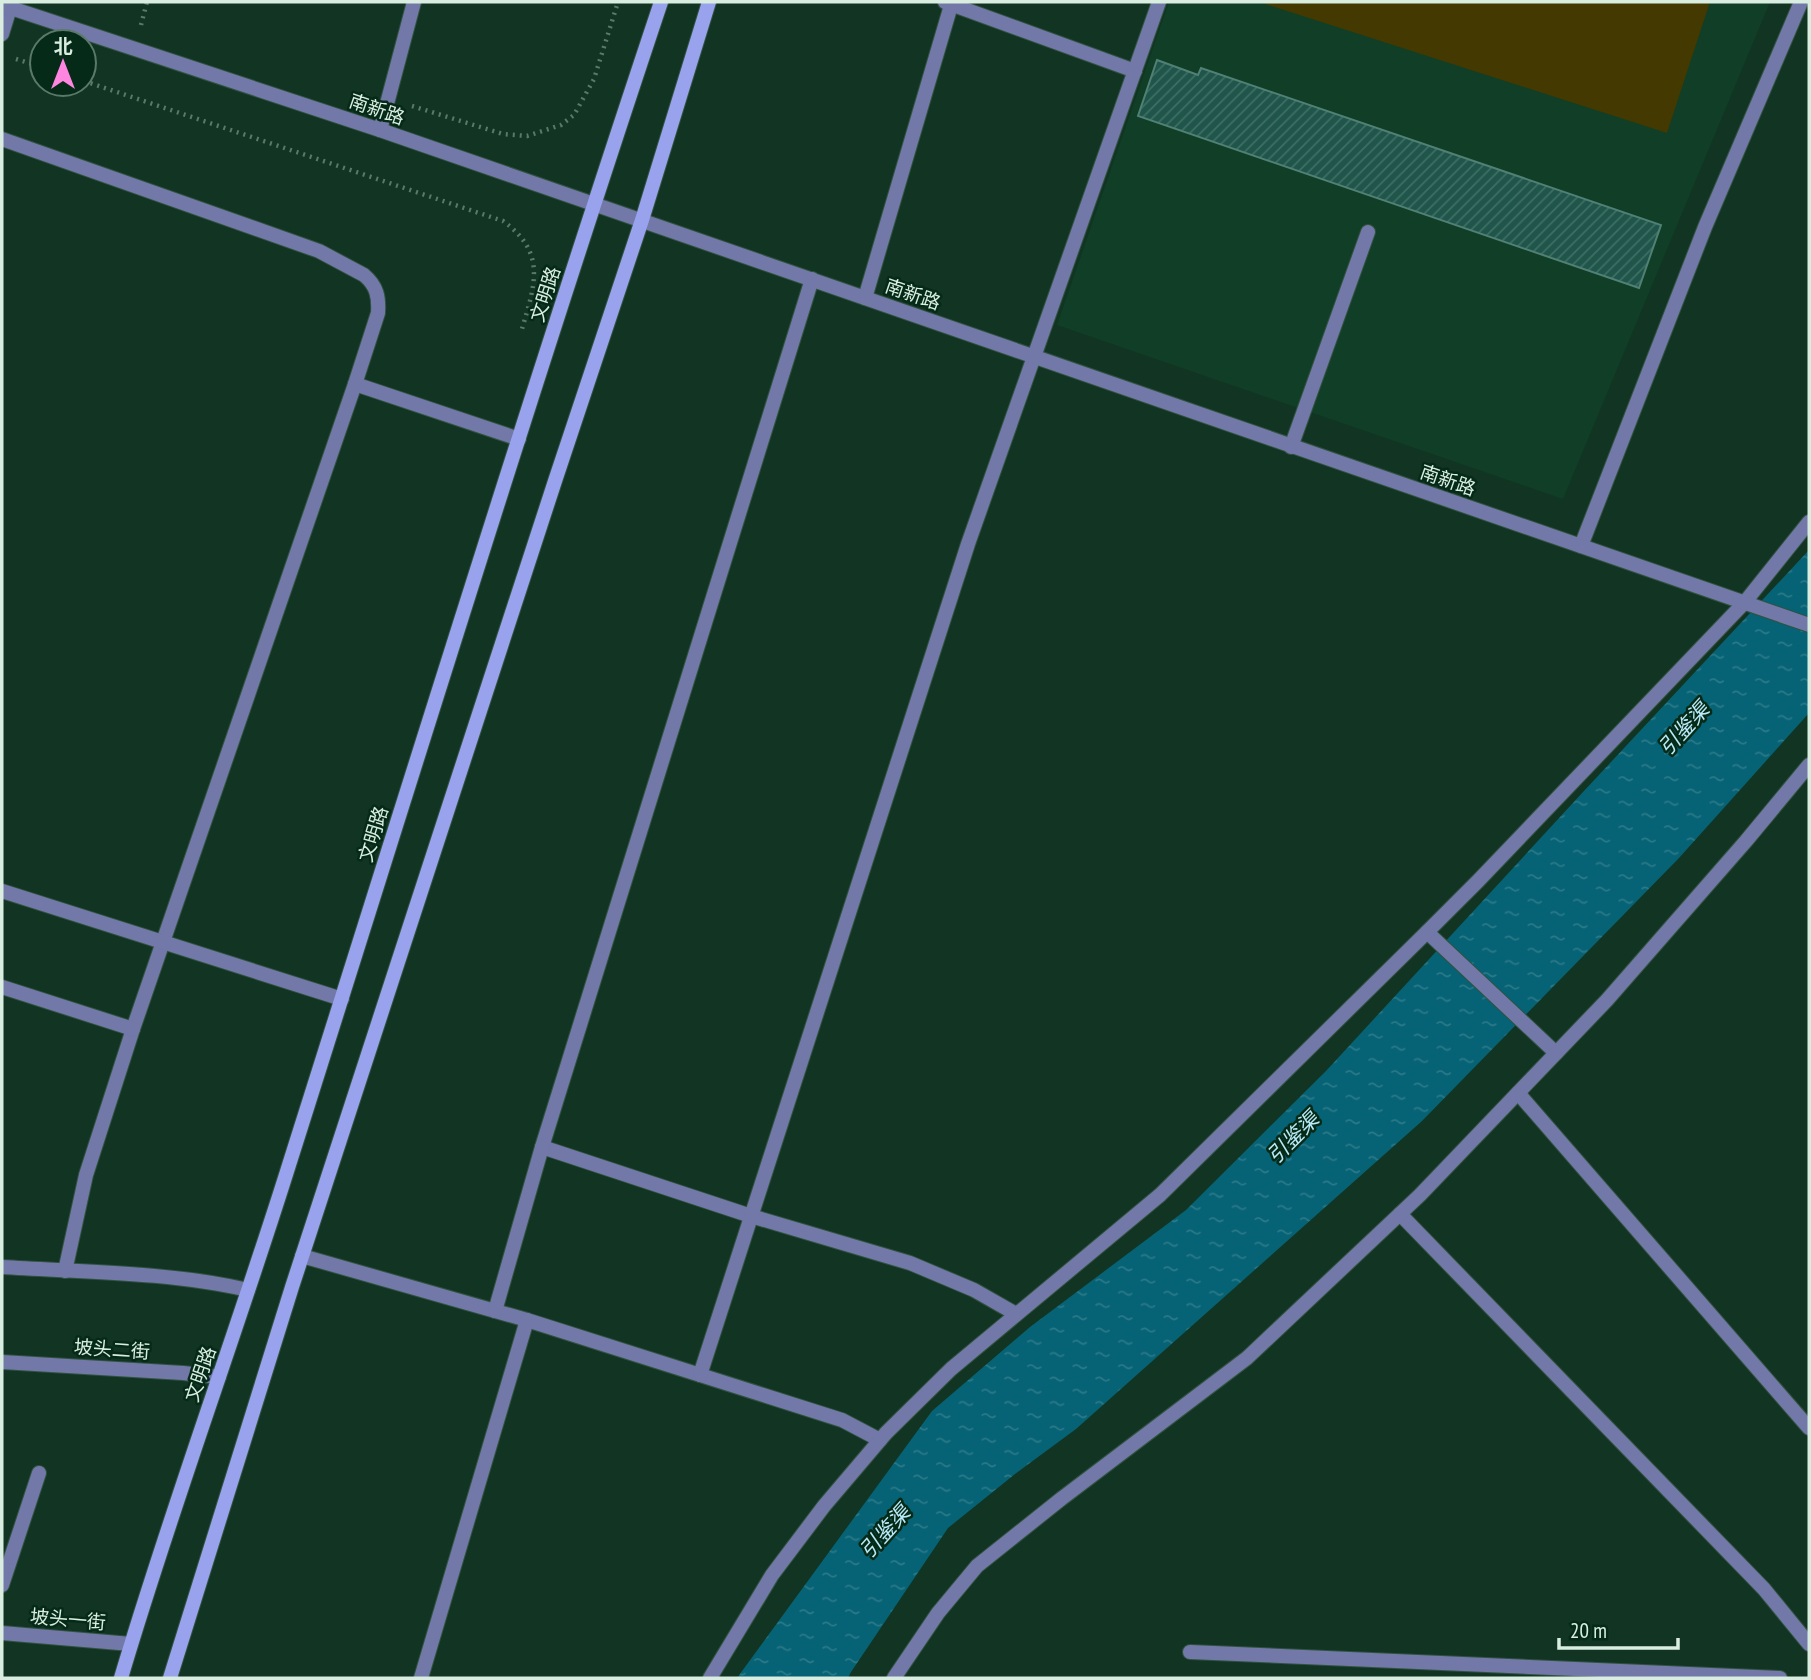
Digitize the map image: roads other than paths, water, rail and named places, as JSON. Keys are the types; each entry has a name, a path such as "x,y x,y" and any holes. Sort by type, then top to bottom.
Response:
{"main road":[{"name":"文明路","path":"121,1678 149,1583 342,999 593,204 661,2"},
{"path":"170,1678 302,1256 642,220 709,2"}],"street":[{"path":"380,130 414,2"},
{"path":"865,298 949,2 1135,71"},
{"path":"700,1376 964,557 1159,2"},
{"path":"1581,546 1705,227 1801,2"},
{"path":"2,34 6,7"},
{"name":"南新路","path":"6,7 380,130 1809,625"},
{"path":"2,139 319,251 365,275 376,285 378,297 378,313 355,384 133,1029 86,1175 65,1270"},
{"path":"1291,447 1368,232"},
{"path":"495,1311 542,1147 812,279"},
{"path":"355,384 519,439"},
{"path":"710,1678 772,1575 824,1506 880,1440 950,1369 1160,1195 1427,932 1745,602 1809,522"},
{"path":"894,1678 938,1614 977,1566 1247,1358 1420,1195 1624,980 1809,765"},
{"path":"2,891 342,999"},
{"path":"1427,932 1556,1053"},
{"path":"2,987 133,1029"},
{"path":"1518,1093 1809,1428"},
{"path":"542,1147 751,1216 909,1263 974,1290 1016,1314"},
{"path":"1400,1213 1755,1579 1809,1644"},
{"path":"302,1256 527,1320 842,1420 880,1440"},
{"path":"2,1266 148,1276 224,1284 248,1290"},
{"path":"421,1678 527,1320"},
{"name":"坡头二街","path":"2,1362 219,1377"},
{"path":"2,1586 39,1473"},
{"name":"坡头一街","path":"2,1633 131,1644"},
{"path":"1190,1652 1780,1678"}],"water":[{"name":"引鉴渠","path":"1809,550 1809,713 1679,858 1422,1121 1076,1429 948,1528 848,1678 737,1678 932,1411 1030,1327 1186,1210 1326,1071"}]}
